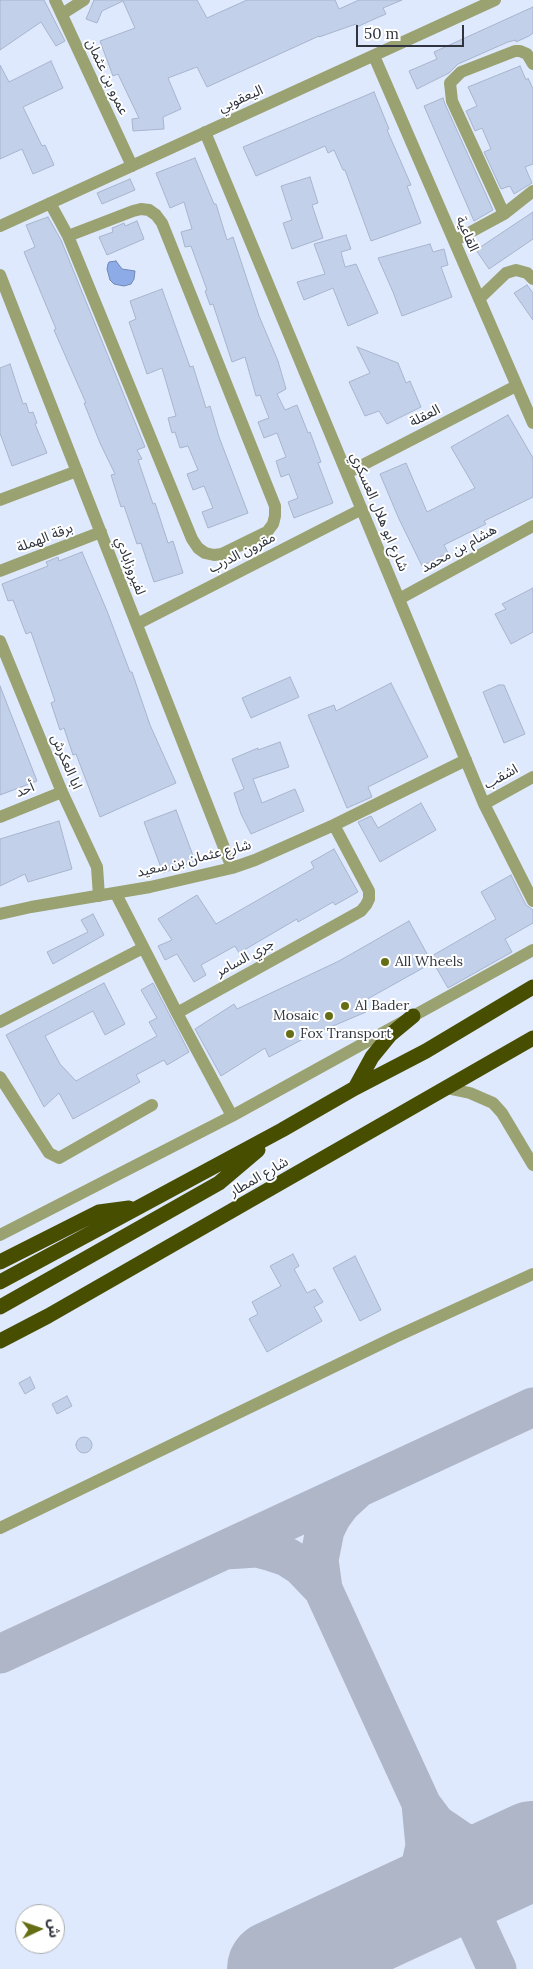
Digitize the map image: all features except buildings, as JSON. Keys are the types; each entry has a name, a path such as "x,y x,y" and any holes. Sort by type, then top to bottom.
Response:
{"highway":[{"path":"0,1282 282,1130 354,1088 426,1051 533,987"},
{"path":"354,1088 372,1057 390,1035 413,1016"},
{"name":"شارع المطار","path":"0,1341 57,1311 533,1038"},
{"path":"0,1307 219,1183 282,1130"},
{"path":"0,1262 99,1212 140,1206"}],"street":[{"name":"عمرو بن عثمان","path":"56,0 132,166"},
{"path":"62,14 84,0"},
{"name":"اليعقوبي","path":"0,226 495,0"},
{"path":"504,214 452,101 450,83 461,72 515,51 520,50 526,54 533,64"},
{"name":"القاعية","path":"374,56 533,423"},
{"name":"شارع ابو هلال العسكري","path":"205,132 484,804 533,901"},
{"path":"454,241 504,214 533,191"},
{"path":"50,203 68,236 192,539 198,548 205,553 214,555 222,554 267,532 275,516 275,506 162,223 156,214 149,210 133,210 68,236"},
{"path":"479,300 506,273 516,270 527,273 533,279"},
{"name":"لفيروزابادي","path":"0,275 232,868"},
{"name":"العقلة","path":"347,473 516,386"},
{"path":"0,500 77,471"},
{"name":"مقرون الدرب","path":"137,624 362,509"},
{"name":"هشام بن محمد","path":"399,599 533,526"},
{"name":"برقة الهملة","path":"0,571 101,532"},
{"name":"ابا العكرش","path":"0,641 62,792 97,867 99,896"},
{"name":"شارع عثمان بن سعيد","path":"0,914 116,894 232,868 255,860 334,825 466,760"},
{"name":"اشقب","path":"484,804 533,777"},
{"name":"أحد","path":"0,817 62,792"},
{"name":"جري السامر","path":"177,1013 366,905 369,899 369,891 334,825"},
{"path":"116,894 232,1116"},
{"path":"0,1022 143,948"},
{"path":"0,1235 232,1116 533,950"},
{"path":"0,1077 49,1153 59,1158 152,1106"},
{"path":"446,1088 470,1093 493,1103 502,1113 533,1165"},
{"path":"0,1528 394,1337 533,1274"}],"water":[{"path":"116,261 122,269 135,271 131,284 124,286 114,284 110,280 107,269 108,264 109,262"}],"taxiway":[{"path":"0,1654 533,1407"},
{"path":"354,1492 341,1504 325,1530 319,1560 323,1589 497,1969"},
{"path":"225,1550 257,1548 287,1557 301,1566 323,1589"},
{"path":"365,1928 386,1914 401,1900 419,1873 425,1846 421,1804 436,1824 461,1841 481,1849 511,1851 533,1848"}],"runway":[{"path":"276,1969 533,1850"}],"place":[{"name":"All Wheels","path":"385,962"},
{"name":"Al Bader","path":"345,1006"},
{"name":"Mosaic","path":"329,1016"},
{"name":"Fox Transport","path":"290,1034"}]}
